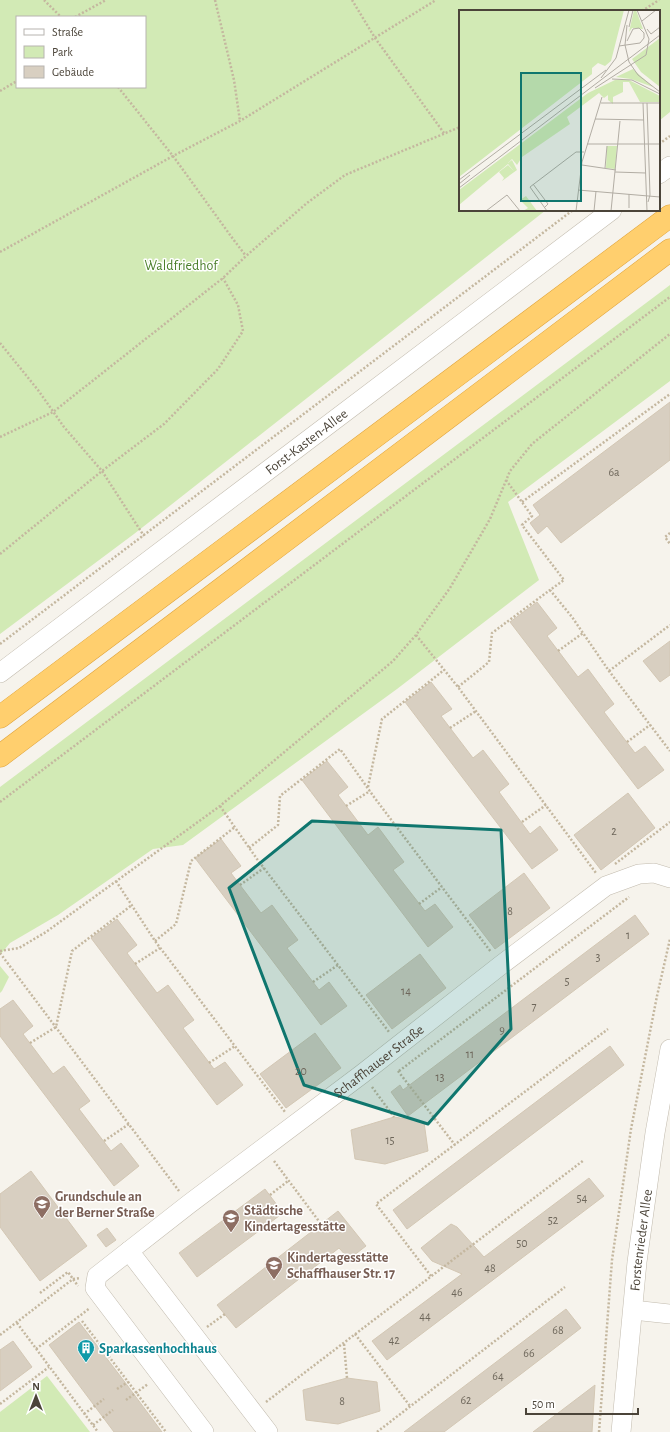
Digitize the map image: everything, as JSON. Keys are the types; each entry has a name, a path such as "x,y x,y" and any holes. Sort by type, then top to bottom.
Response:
{"highway":[{"path":"0,717 670,216"},
{"path":"0,756 670,250"},
{"path":"631,280 670,263"}],"street":[{"path":"660,173 670,166"},
{"name":"Forst-Kasten-Allee","path":"0,673 611,211"},
{"name":"Schaffhauser Straße","path":"204,1432 96,1288 97,1276 606,886 639,874 654,873 670,878"},
{"name":"Forstenrieder Allee","path":"621,1432 637,1262 670,1049"},
{"path":"129,1251 268,1432"},
{"path":"633,1310 670,1314"}],"path":[{"path":"44,0 60,16"},
{"path":"77,16 106,0"},
{"path":"215,0 234,80 240,121"},
{"path":"352,0 375,38 444,133"},
{"path":"0,252 173,156 240,121 436,0"},
{"path":"644,10 659,0"},
{"path":"0,91 16,82"},
{"path":"119,88 173,156 246,256"},
{"path":"0,437 53,412 223,278 307,203 345,175 459,127"},
{"path":"660,143 670,136"},
{"path":"0,644 571,211"},
{"path":"0,554 102,471 164,424 218,369 243,331 238,305 223,278"},
{"path":"0,802 670,297"},
{"path":"189,1204 0,952 19,948 46,932 220,806 393,661 416,635 450,588 490,520 510,471 532,444 670,334"},
{"path":"0,343 38,390 53,412 102,471 144,536"},
{"path":"522,502 670,394"},
{"path":"458,687 489,662 492,633 564,580 522,525 532,516 506,480"},
{"path":"670,533 665,537 670,544"},
{"path":"550,590 670,751"},
{"path":"609,671 670,625"},
{"path":"558,651 583,633"},
{"path":"416,635 458,687 606,886"},
{"path":"368,788 382,719 444,670"},
{"path":"450,728 476,711"},
{"path":"627,742 650,725"},
{"path":"249,848 278,825 280,796 340,749 501,965"},
{"path":"346,806 370,791"},
{"path":"522,822 546,805"},
{"path":"220,806 249,848 338,965 393,1050 399,1071 455,1145"},
{"path":"611,867 670,822"},
{"path":"155,941 176,924 191,861 235,827"},
{"path":"240,885 264,868"},
{"path":"116,881 160,948 295,1125"},
{"path":"419,904 442,887"},
{"path":"399,1071 631,895"},
{"path":"30,1043 56,1027 72,951 132,905"},
{"path":"599,1432 612,1260 630,1136 657,996 670,940"},
{"path":"135,964 160,948"},
{"path":"313,982 338,965"},
{"path":"431,1276 376,1204 608,1029"},
{"path":"209,1062 235,1046"},
{"path":"362,1074 394,1117"},
{"path":"104,1141 129,1124"},
{"path":"264,1148 321,1224"},
{"path":"253,1412 584,1160"},
{"path":"270,1195 288,1181"},
{"path":"40,1293 68,1272 73,1279"},
{"path":"0,1335 62,1288"},
{"path":"377,1432 565,1288"},
{"path":"36,1349 90,1309"},
{"path":"195,1337 224,1314"},
{"path":"82,1321 166,1432"},
{"path":"17,1323 98,1432"},
{"path":"355,1334 410,1406"},
{"path":"344,1343 347,1378"},
{"path":"0,1404 49,1367"},
{"path":"117,1389 128,1382"},
{"path":"126,1400 145,1386"},
{"path":"84,1414 104,1399"},
{"path":"93,1425 113,1410"}],"highlighted area":[{"path":"312,821 501,830 511,1029 428,1124 304,1085 229,888"}],"green space":[{"name":"Waldfriedhof","path":"0,0 670,0 670,112 660,120 660,10 459,10 459,211 545,211 134,534 0,634"},
{"path":"670,285 670,381 508,502 539,580 397,689 183,845 153,849 58,915 10,943 0,955 0,787"},
{"path":"0,966 9,977 0,993"},
{"path":"47,1376 90,1432 0,1432 0,1412"}],"building":[{"path":"670,402 670,460 561,543 547,526 538,534 530,523 540,515 533,505"},
{"path":"537,602 557,628 547,636 578,677 588,669 614,704 604,712 635,753 645,746 664,770 638,789 510,622"},
{"path":"670,641 670,675 660,682 643,661"},
{"path":"431,682 452,709 441,716 473,758 483,750 509,784 499,792 530,834 540,826 558,850 532,869 405,702"},
{"path":"327,761 348,787 338,795 368,835 378,827 404,862 393,870 425,911 435,904 453,927 428,947 302,780"},
{"path":"628,793 655,828 601,870 574,835"},
{"path":"221,839 241,866 231,873 261,913 272,905 298,940 287,948 319,990 329,982 347,1006 321,1025 195,858"},
{"path":"524,873 550,908 495,949 469,915"},
{"path":"635,915 649,934 408,1116 391,1092 400,1085 403,1090"},
{"path":"117,919 137,945 127,953 157,993 168,985 194,1020 183,1028 214,1069 225,1062 243,1085 217,1105 91,938"},
{"path":"420,954 446,988 392,1029 366,995"},
{"path":"13,1000 33,1026 23,1034 53,1074 64,1066 90,1101 79,1109 111,1151 121,1143 139,1166 114,1186 0,1036 0,1009"},
{"path":"315,1033 341,1068 286,1108 260,1074"},
{"path":"610,1046 624,1065 407,1229 393,1210"},
{"path":"394,1117 424,1122 428,1151 385,1164 355,1159 351,1130"},
{"path":"31,1171 87,1246 40,1281 0,1227 0,1194"},
{"path":"589,1178 604,1196 387,1360 372,1341 462,1274 432,1261 421,1248 451,1224 457,1227 484,1257"},
{"name":"Städtische Kindertagesstätte","path":"265,1189 283,1213 197,1277 179,1253"},
{"name":"Kindertagesstätte Schaffhauser Str. 17","path":"338,1211 366,1246 349,1259 339,1248 236,1328 217,1305"},
{"path":"107,1228 116,1240 106,1247 97,1235"},
{"path":"566,1309 581,1328 521,1374 444,1432 404,1432"},
{"name":"Sparkassenhochhaus","path":"79,1322 162,1432 114,1432 49,1345"},
{"path":"13,1341 32,1367 0,1391 0,1350"},
{"path":"347,1378 377,1382 380,1411 338,1424 306,1420 303,1390"},
{"path":"595,1385 592,1432 533,1432"}],"place":[{"name":"Grundschule an der Berner Straße","path":"42,1219"},
{"name":"Städtische Kindertagesstätte","path":"231,1233"},
{"name":"Kindertagesstätte Schaffhauser Str. 17","path":"274,1280"},
{"name":"Sparkassenhochhaus","path":"86,1363"}]}
